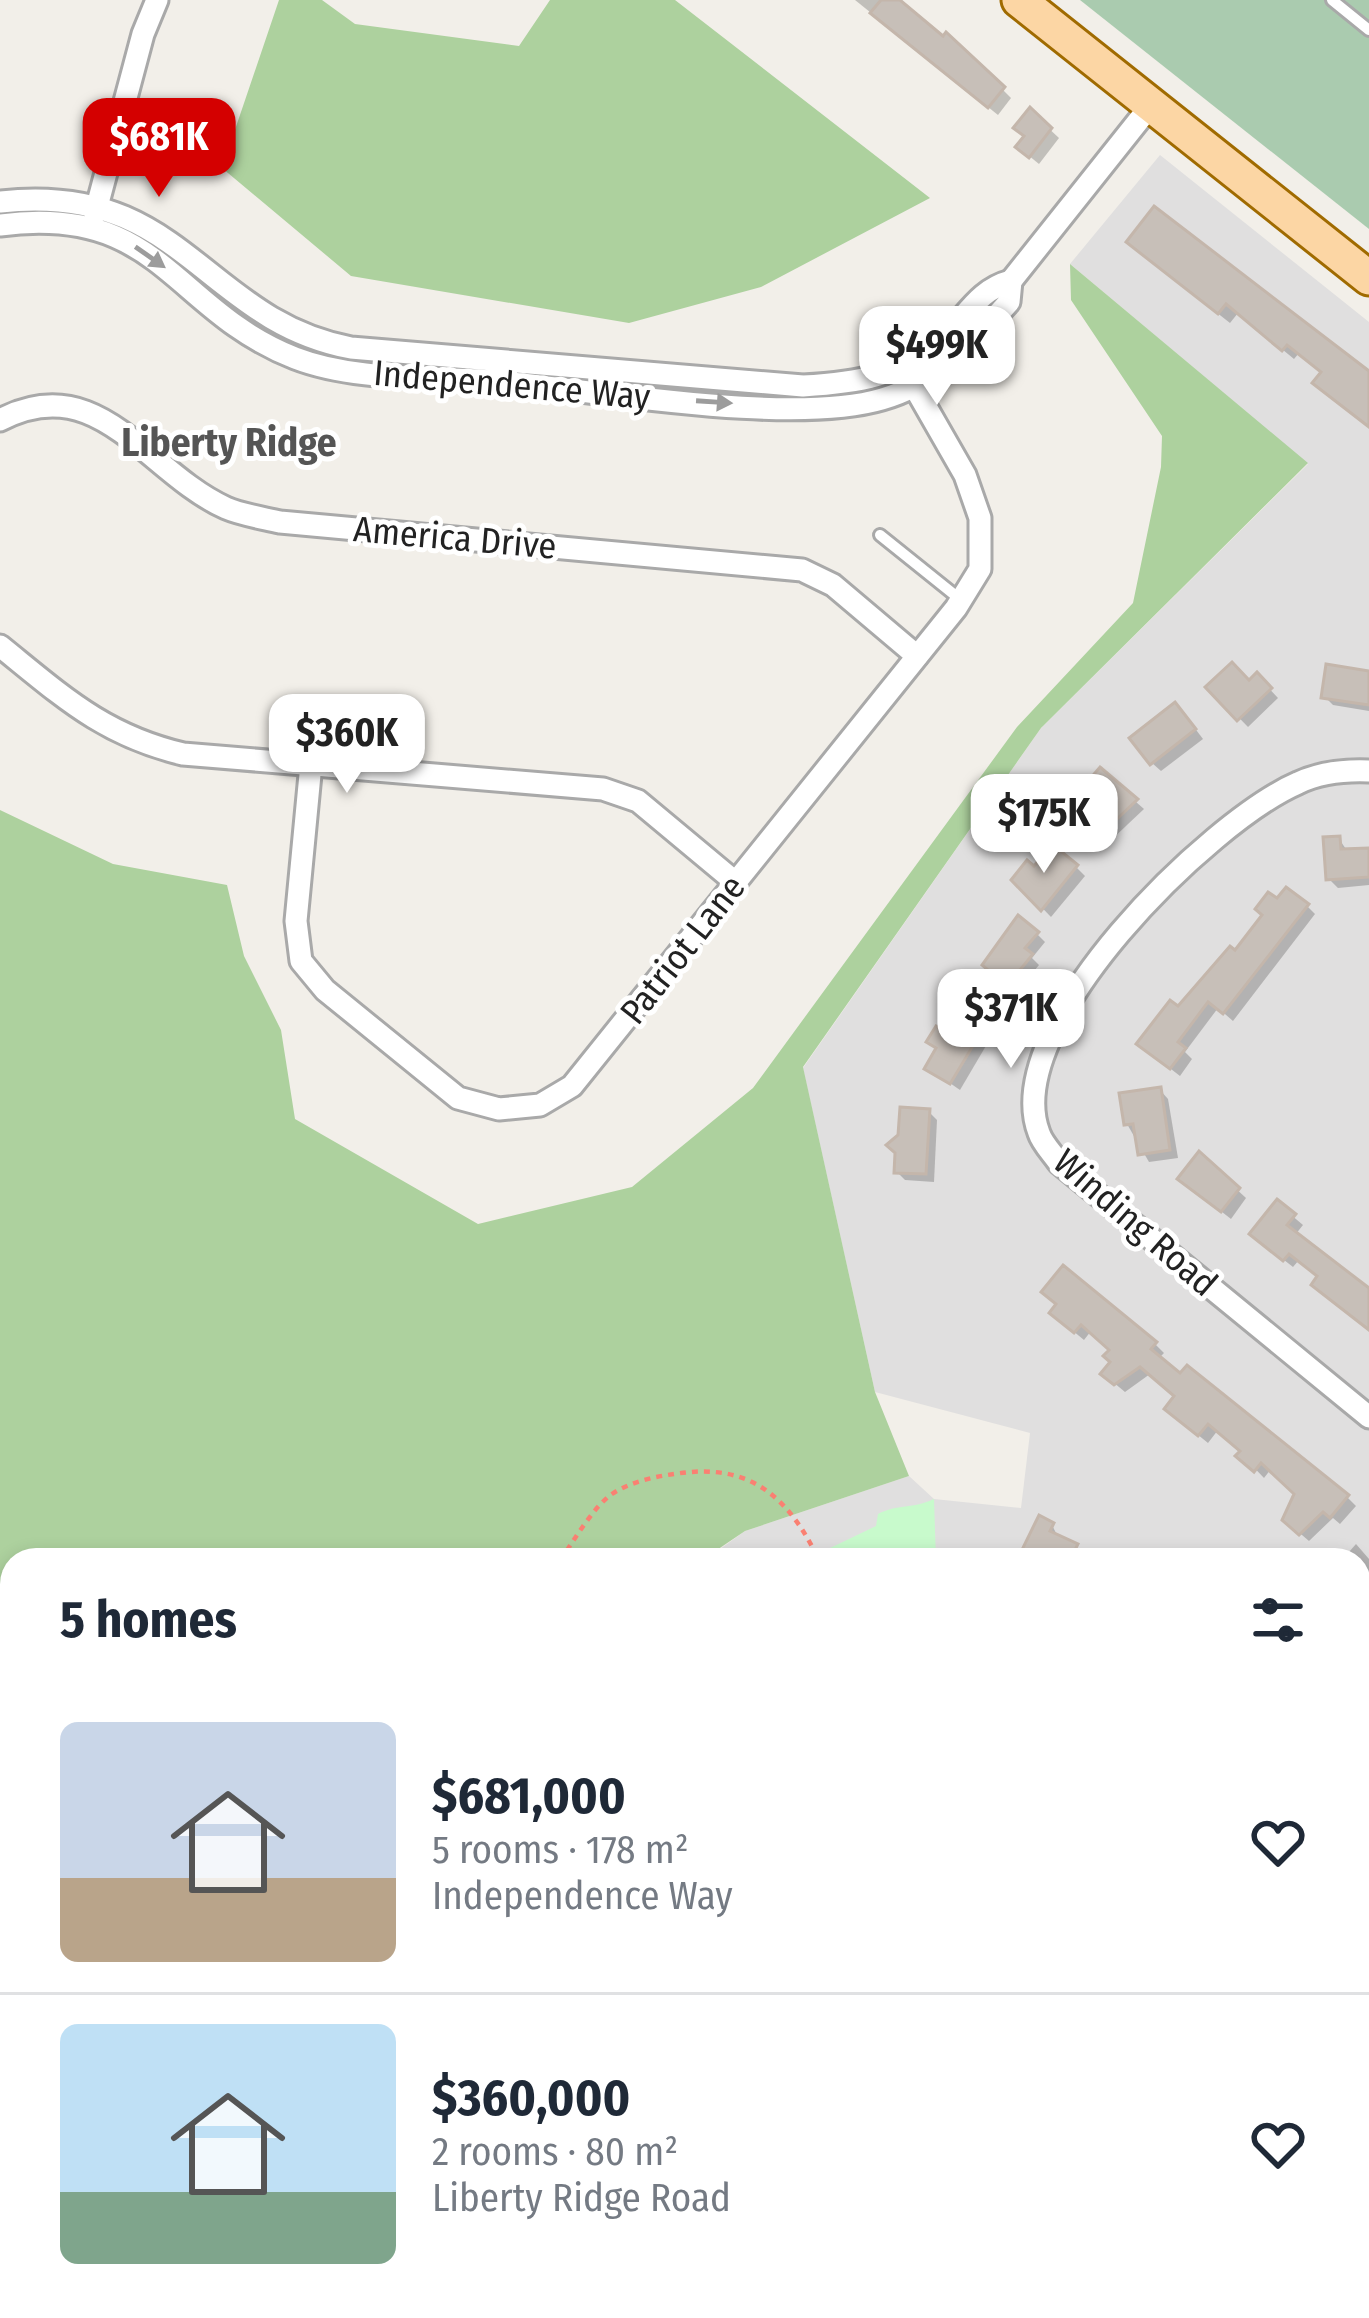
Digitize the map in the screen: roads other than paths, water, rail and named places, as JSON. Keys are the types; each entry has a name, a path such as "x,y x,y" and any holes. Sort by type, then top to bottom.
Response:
{"main road":[{"path":"1019,0 1369,278"}],"street":[{"path":"94,216 143,34 158,0"},
{"name":"Independence Way","path":"0,202 65,200 143,250 263,344 300,360 360,371 768,405 846,407 910,378 981,334 1010,302 1011,281 1151,106"},
{"name":"Independence Way","path":"0,225 94,216"},
{"name":"Patriot Lane","path":"311,764 296,921 301,961 325,990 458,1098 499,1109 540,1105 572,1086 961,601 980,569 980,518 965,475 910,378"},
{"name":"America Drive","path":"0,420 28,405 97,413 226,508 280,522 802,570 833,585 917,656"},
{"path":"0,646 99,725 134,742 182,754 602,789 638,800 734,881"},
{"name":"Winding Road","path":"1369,771 1323,773 1295,784 1247,811 1156,890 1085,973 1040,1068 1037,1102 1037,1132 1059,1163 1369,1417"}],"lane":[{"path":"1332,0 1369,30"},
{"path":"880,535 961,601"}],"district":[{"name":"Liberty Ridge","path":"229,442"}]}
